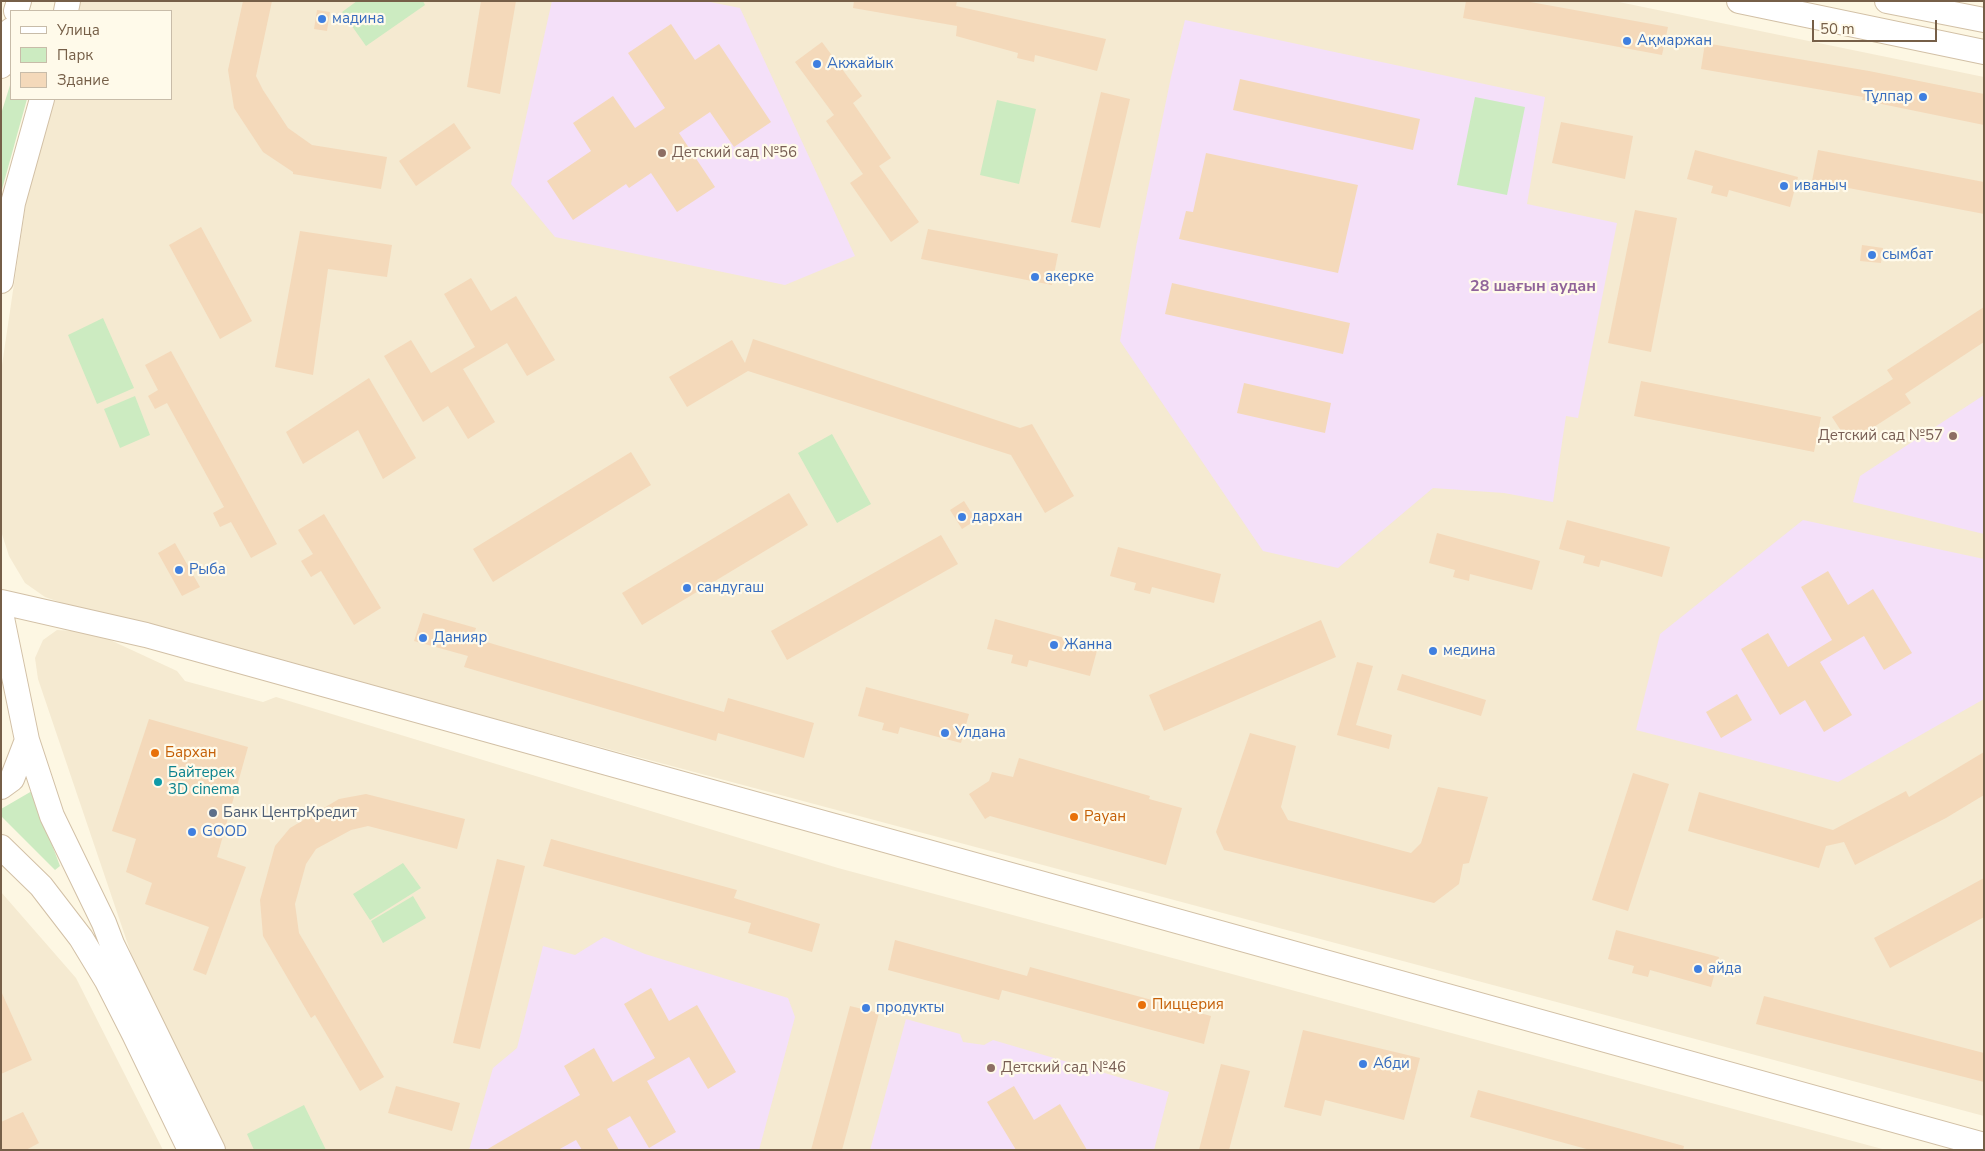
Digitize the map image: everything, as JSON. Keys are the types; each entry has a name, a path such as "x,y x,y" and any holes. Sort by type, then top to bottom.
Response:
{"street":[{"path":"1739,1 1984,52"},
{"path":"1887,1 1984,20"},
{"path":"1,66 10,34"},
{"path":"1,281 14,203 42,100"},
{"path":"1,602 146,635 1984,1145"},
{"path":"1,613 27,740 52,816 104,923 112,944 214,1150"},
{"path":"1,787 12,779 27,740"},
{"path":"1,846 41,886 81,938 107,981 190,1150"}],"shaded area":[{"name":"28 шағын аудан","path":"78,1 1614,1 1984,77 1984,1116 68,605 45,597 25,583 9,556 1,531 1,372 33,155 49,100 172,100 172,10 75,10"},
{"name":"Детский сад №56","path":"552,1 705,1 740,8 855,256 785,285 555,237 511,184"},
{"path":"1185,20 1545,97 1527,204 1617,223 1578,418 1566,416 1553,502 1504,493 1433,488 1338,568 1263,551 1120,341 1136,247 1171,77"},
{"name":"Детский сад №57","path":"1984,395 1984,534 1853,502 1860,476"},
{"path":"1803,520 1984,559 1984,699 1838,782 1636,730 1660,634"},
{"path":"57,630 93,632 177,671 185,681 263,702 276,697 838,868 1886,1150 220,1150 142,986 38,679 35,658 43,640"},
{"path":"1,892 76,978 163,1150 1,1150"},
{"path":"604,937 645,954 788,998 795,1017 759,1150 469,1150 493,1068 517,1048 543,946 575,955"},
{"name":"Детский сад №46","path":"906,1019 960,1034 963,1042 984,1045 993,1040 1169,1092 1154,1150 870,1150"}],"green space":[{"path":"357,1 423,1 425,5 366,46 342,12"},
{"path":"10,85 10,100 27,100 1,193 1,114"},
{"path":"1475,97 1525,107 1507,195 1457,185"},
{"path":"997,100 1036,109 1019,184 980,175"},
{"path":"103,318 134,388 97,404 68,335"},
{"path":"135,396 150,435 120,448 104,409"},
{"path":"832,434 871,504 837,523 798,453"},
{"path":"32,791 60,866 55,870 1,816 1,809"},
{"path":"403,863 421,888 370,920 353,894"},
{"path":"413,896 426,918 383,943 371,921"},
{"path":"304,1105 326,1150 254,1150 247,1134"}],"building":[{"path":"243,1 272,1 256,76 288,128 312,145 387,157 381,189 293,174 293,172 263,152 234,108 228,70"},
{"path":"481,1 516,1 500,94 467,87"},
{"path":"854,1 957,1 956,6 1106,39 1097,71 1035,55 1034,62 1017,58 1018,53 956,36 957,26 853,8"},
{"name":"Ақмаржан","path":"1466,1 1525,1 1668,27 1662,55 1463,18"},
{"path":"317,10 330,12 327,31 314,29"},
{"path":"671,24 695,60 719,44 771,122 734,147 710,112 679,133 715,187 677,212 651,173 629,188 626,184 573,220 547,181 591,151 573,123 613,96 635,128 665,108 628,53"},
{"path":"822,42 862,96 853,103 891,158 879,166 919,222 891,242 850,183 863,174 826,121 834,115 795,62"},
{"path":"1705,43 1869,71 1984,94 1984,125 1862,100 1863,97 1701,69"},
{"path":"1240,79 1420,119 1413,150 1233,110"},
{"path":"1101,92 1130,99 1100,228 1071,222"},
{"path":"1561,122 1633,136 1625,179 1552,163"},
{"path":"454,123 471,148 416,186 399,161"},
{"path":"1695,150 1798,177 1790,207 1729,190 1727,197 1711,193 1713,186 1687,179"},
{"path":"1818,150 1984,182 1984,214 1812,181"},
{"path":"1206,153 1358,185 1338,273 1179,239 1186,211 1193,212"},
{"path":"1635,210 1677,218 1651,352 1608,343"},
{"path":"201,227 252,321 220,339 169,245"},
{"path":"928,229 1058,254 1052,285 921,259"},
{"path":"300,231 392,245 387,277 328,269 313,375 275,367"},
{"path":"1862,245 1883,248 1881,263 1860,261"},
{"path":"471,278 491,311 516,296 555,360 527,376 507,343 463,369 495,422 468,439 448,406 423,422 384,356 411,340 431,373 475,347 444,294"},
{"path":"1172,283 1350,323 1343,354 1165,314"},
{"path":"1984,307 1984,342 1905,394 1911,403 1849,443 1832,417 1893,379 1887,370"},
{"path":"753,339 1020,428 1032,424 1074,496 1045,513 1011,455 748,371 687,407 669,377 732,340 745,363"},
{"path":"171,351 277,544 251,558 231,522 220,527 213,513 224,507 167,403 155,409 148,396 158,390 145,365"},
{"path":"369,378 416,458 383,479 358,430 303,464 286,432"},
{"path":"1641,381 1821,417 1814,452 1634,416"},
{"path":"1244,383 1331,403 1325,433 1237,413"},
{"path":"631,452 651,485 493,582 473,549"},
{"path":"789,493 808,525 642,625 622,593"},
{"path":"964,501 976,520 962,529 950,510"},
{"path":"324,514 381,608 354,625 321,571 311,577 301,561 313,554 298,530"},
{"path":"1567,520 1670,547 1662,577 1601,560 1599,567 1583,563 1585,556 1559,549"},
{"path":"1437,533 1540,561 1532,590 1470,574 1469,581 1453,577 1455,570 1429,563"},
{"path":"941,535 958,564 787,660 771,631"},
{"name":"Рыба","path":"175,543 200,587 182,596 158,553"},
{"path":"1118,547 1221,574 1214,603 1152,587 1150,594 1134,590 1136,583 1110,576"},
{"path":"1828,571 1848,605 1873,589 1912,653 1884,670 1864,636 1820,662 1852,715 1824,732 1805,700 1780,715 1741,649 1768,633 1788,667 1832,640 1801,587"},
{"path":"423,613 476,628 473,638 724,712 728,698 814,723 804,758 718,733 716,741 464,667 468,656 414,641"},
{"path":"995,619 1098,647 1090,676 1029,660 1027,667 1011,663 1013,655 987,649"},
{"path":"1321,620 1336,657 1164,731 1149,695"},
{"path":"1357,662 1373,666 1356,725 1392,735 1389,749 1337,735"},
{"path":"1402,674 1486,700 1481,716 1397,690"},
{"path":"866,687 969,714 961,743 900,727 898,734 882,730 884,723 858,716"},
{"path":"1737,694 1752,720 1721,738 1706,712"},
{"path":"149,719 248,747 217,857 246,867 206,975 193,970 209,927 145,904 152,883 126,872 136,839 112,831"},
{"path":"1250,733 1296,746 1281,807 1288,820 1411,853 1421,843 1438,787 1488,797 1469,863 1463,864 1459,884 1434,903 1224,850 1216,832"},
{"path":"1984,752 1984,795 1946,818 1855,865 1844,842 1826,846 1819,868 1688,831 1699,792 1833,830 1906,791 1909,797"},
{"name":"Рауан","path":"1019,758 1150,796 1149,799 1182,808 1166,865 990,816 985,819 969,794 989,781 992,772 1013,777"},
{"path":"1633,773 1669,784 1628,911 1592,900"},
{"path":"366,794 465,819 457,849 368,826 351,830 316,849 306,864 295,904 299,933 384,1077 360,1091 315,1015 311,1018 263,936 260,900 275,846 290,828 339,799"},
{"path":"551,839 737,890 734,898 820,924 812,952 748,933 751,923 543,866"},
{"path":"497,859 525,866 480,1049 453,1043"},
{"path":"1984,878 1984,917 1890,968 1874,938"},
{"path":"1616,930 1719,957 1711,987 1650,970 1648,977 1632,973 1634,966 1608,959"},
{"path":"895,940 1027,976 1030,967 1211,1016 1204,1044 1002,990 999,1000 888,970"},
{"path":"651,988 669,1021 697,1005 736,1072 708,1089 689,1057 647,1081 676,1132 649,1148 630,1116 607,1129 619,1150 582,1150 576,1140 558,1150 486,1150 580,1095 564,1066 594,1048 613,1082 655,1058 624,1004"},
{"path":"1,991 32,1060 1,1074"},
{"path":"1764,996 1984,1053 1984,1082 1756,1024"},
{"path":"850,1006 879,1013 842,1150 811,1150"},
{"path":"1303,1030 1420,1058 1404,1120 1325,1100 1321,1116 1284,1107"},
{"path":"1221,1064 1250,1071 1229,1150 1199,1150"},
{"path":"396,1086 460,1103 452,1131 388,1113"},
{"path":"1014,1086 1034,1120 1060,1104 1087,1150 1016,1150 987,1102"},
{"path":"1478,1090 1684,1146 1683,1150 1590,1150 1470,1117"},
{"path":"23,1112 39,1143 26,1150 1,1150 1,1122"}],"place":[{"name":"мадина","path":"322,19"},
{"name":"Ақмаржан","path":"1627,41"},
{"name":"Акжайык","path":"817,64"},
{"name":"Тұлпар","path":"1923,97"},
{"name":"Детский сад №56","path":"662,153"},
{"name":"иваныч","path":"1784,186"},
{"name":"сымбат","path":"1872,255"},
{"name":"акерке","path":"1035,277"},
{"name":"Детский сад №57","path":"1953,436"},
{"name":"дархан","path":"962,517"},
{"name":"Рыба","path":"179,570"},
{"name":"сандугаш","path":"687,588"},
{"name":"Данияр","path":"423,638"},
{"name":"Жанна","path":"1054,645"},
{"name":"медина","path":"1433,651"},
{"name":"Улдана","path":"945,733"},
{"name":"Бархан","path":"155,753"},
{"name":"Байтерек 3D cinema","path":"158,782"},
{"name":"Банк ЦентрКредит","path":"213,813"},
{"name":"Рауан","path":"1074,817"},
{"name":"GOOD","path":"192,832"},
{"name":"айда","path":"1698,969"},
{"name":"Пиццерия","path":"1142,1005"},
{"name":"продукты","path":"866,1008"},
{"name":"Абди","path":"1363,1064"},
{"name":"Детский сад №46","path":"991,1068"}],"district":[{"name":"28 шағын аудан","path":"1533,287"}]}
